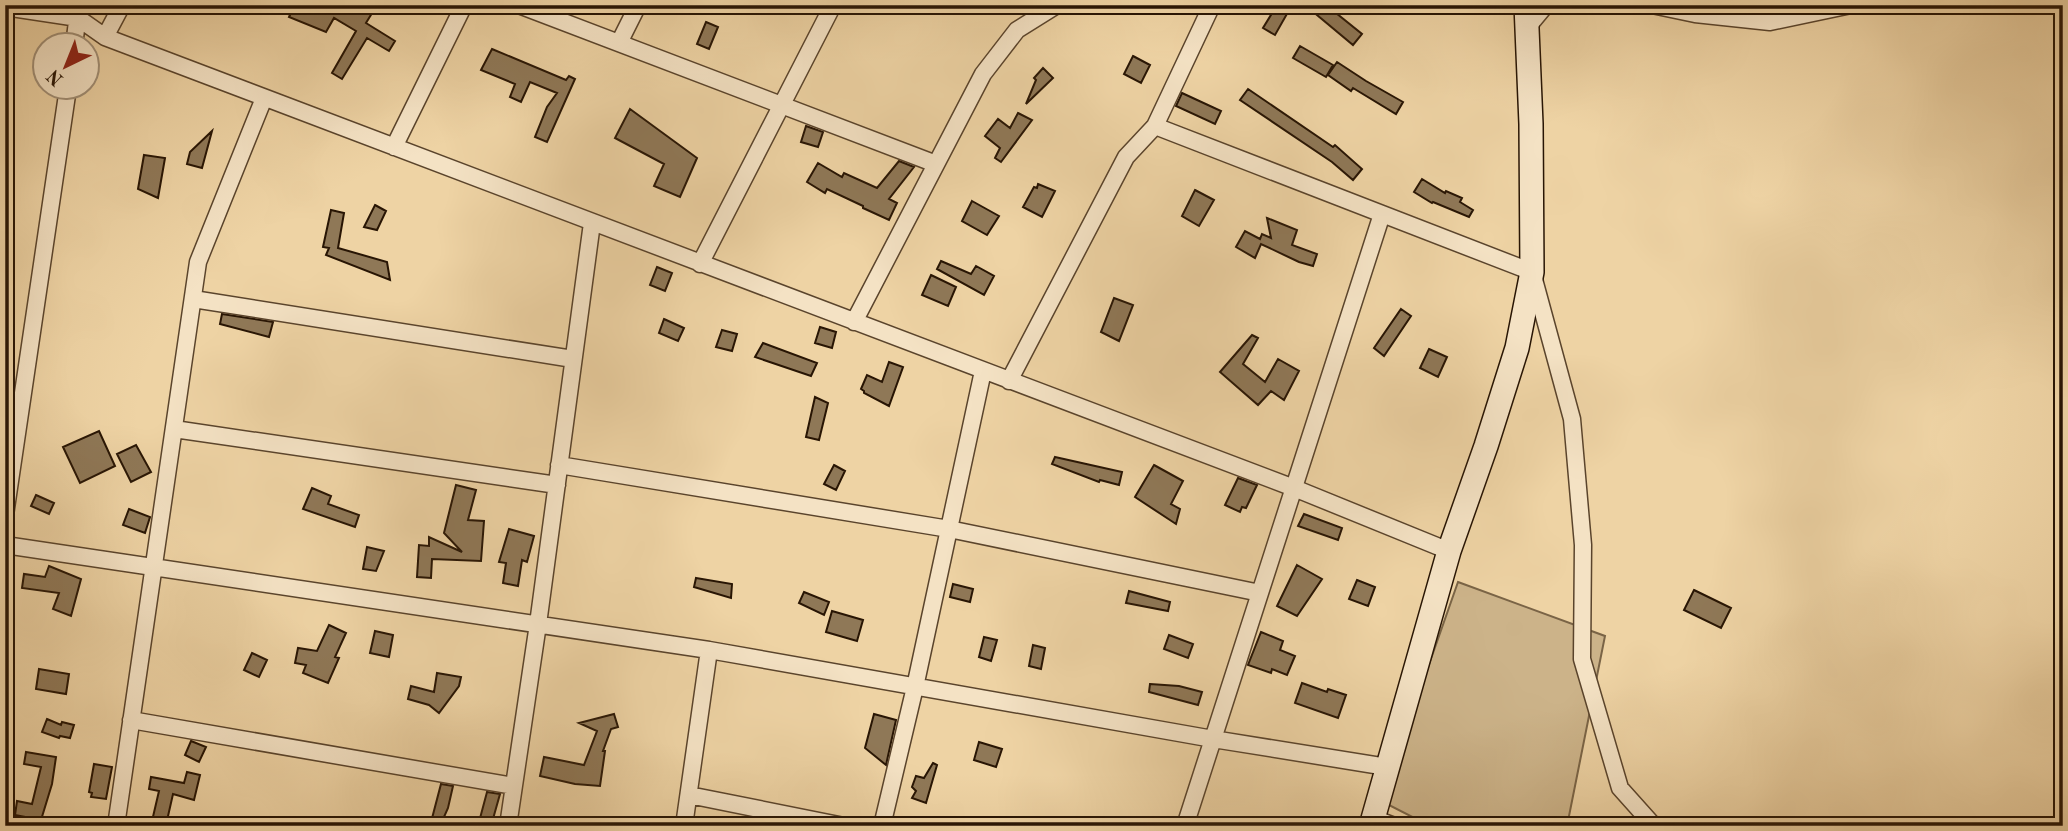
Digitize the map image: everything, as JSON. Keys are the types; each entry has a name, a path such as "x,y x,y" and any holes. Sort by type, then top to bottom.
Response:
{"main road":[{"path":"1379,823 1387,766 1449,551 1517,348 1532,272 1531,124 1526,5"}],"street":[{"path":"105,37 122,5"},
{"path":"394,148 464,5"},
{"path":"519,5 936,164"},
{"path":"619,43 638,5"},
{"path":"700,264 833,5"},
{"path":"853,322 983,74 1017,30 1057,5"},
{"path":"1009,381 1126,157 1154,126 1212,5"},
{"path":"1526,29 1546,5"},
{"path":"1652,5 1695,14 1770,22 1851,5"},
{"path":"5,7 78,11 105,37 1294,488 1449,551"},
{"path":"76,32 78,11"},
{"path":"116,826 198,262 264,98"},
{"path":"5,515 66,102"},
{"path":"1154,126 1532,272 1572,419 1583,545 1582,659 1620,788 1654,826"},
{"path":"1185,826 1382,214"},
{"path":"508,826 592,223"},
{"path":"193,299 573,359"},
{"path":"882,826 983,371"},
{"path":"174,429 556,485"},
{"path":"559,465 949,529 1260,593"},
{"path":"5,545 709,650 1213,739 1387,766"},
{"path":"684,826 709,650"},
{"path":"131,720 513,786"},
{"path":"689,795 844,826"}],"shaded area":[{"path":"1458,582 1605,636 1567,826 1430,826 1381,801"}],"building":[{"path":"271,5 377,5 366,23 395,41 389,51 367,38 342,79 332,73 356,31 334,18 326,32 289,17 290,15"},
{"path":"1277,5 1292,5 1275,35 1263,28"},
{"path":"1305,5 1326,5 1362,34 1353,45"},
{"path":"706,22 718,27 709,49 697,44"},
{"path":"1300,46 1333,65 1326,77 1293,58"},
{"path":"492,49 566,80 569,76 575,79 547,142 535,137 547,107 557,93 530,82 521,102 510,97 515,84 481,70"},
{"path":"1133,56 1150,65 1141,83 1124,74"},
{"path":"1337,62 1403,102 1396,114 1353,88 1351,91 1328,75"},
{"path":"1043,68 1053,78 1026,104 1036,80 1034,78"},
{"path":"1248,89 1333,147 1335,145 1362,169 1353,180 1332,162 1240,100"},
{"path":"1182,93 1221,111 1215,124 1176,106"},
{"path":"630,109 697,158 680,197 654,186 664,164 615,138"},
{"path":"1018,113 1032,120 1001,162 995,158 1000,148 985,136 998,119 1010,128"},
{"path":"806,126 823,132 818,147 801,142"},
{"path":"212,131 202,168 187,164 190,152"},
{"path":"144,155 165,158 158,198 138,189"},
{"path":"899,161 914,167 889,199 897,203 889,220 827,189 825,193 807,182 818,163 842,177 844,173 877,188"},
{"path":"1422,179 1445,193 1446,191 1462,198 1460,202 1473,210 1469,217 1432,203 1414,192"},
{"path":"1038,184 1055,191 1042,217 1023,207"},
{"path":"1195,190 1214,200 1199,226 1182,216"},
{"path":"972,201 999,216 987,235 962,221"},
{"path":"375,205 386,211 377,230 364,227"},
{"path":"331,210 344,213 338,248 387,262 390,280 326,255 329,248 323,247"},
{"path":"1267,218 1297,230 1292,245 1317,254 1313,266 1261,244 1255,258 1236,247 1245,231 1260,239 1262,234 1271,238"},
{"path":"941,261 971,274 976,266 994,276 984,295 937,269"},
{"path":"657,267 672,273 665,291 650,285"},
{"path":"931,275 956,287 948,306 922,295"},
{"path":"1114,298 1133,305 1119,341 1101,332"},
{"path":"1401,309 1411,316 1384,356 1374,348"},
{"path":"222,314 273,322 269,337 220,324"},
{"path":"664,319 684,328 678,341 659,333"},
{"path":"820,327 836,332 832,348 815,343"},
{"path":"722,330 737,334 732,351 716,347"},
{"path":"1252,335 1258,338 1243,364 1265,382 1278,359 1299,371 1284,400 1271,391 1258,405 1220,372"},
{"path":"763,343 817,363 811,376 755,357"},
{"path":"1429,349 1447,357 1438,377 1420,368"},
{"path":"889,362 903,367 889,406 861,389 867,375 882,382"},
{"path":"815,397 828,403 819,440 806,437"},
{"path":"99,431 115,466 80,483 63,447"},
{"path":"136,445 151,472 131,482 117,454"},
{"path":"1055,457 1122,472 1119,485 1100,480 1099,482 1052,464"},
{"path":"834,465 845,471 836,490 824,484"},
{"path":"1154,465 1183,481 1171,504 1180,509 1176,524 1135,497"},
{"path":"1238,478 1257,485 1246,508 1242,507 1240,512 1225,505"},
{"path":"456,485 476,490 468,520 484,521 481,561 432,559 431,578 417,577 419,545 429,546 429,537 462,552 444,533"},
{"path":"312,488 331,496 328,504 359,515 355,527 303,509"},
{"path":"36,495 54,503 49,514 31,506"},
{"path":"129,509 150,517 145,533 123,525"},
{"path":"1304,514 1342,528 1338,540 1298,526"},
{"path":"509,529 534,536 527,562 522,560 518,586 503,583 506,563 499,562"},
{"path":"367,547 384,551 376,571 363,569"},
{"path":"1297,565 1322,579 1297,616 1277,606"},
{"path":"49,566 81,579 71,616 53,609 59,593 22,588 24,574 45,577"},
{"path":"696,578 732,584 731,598 694,587"},
{"path":"1357,580 1375,587 1368,606 1349,599"},
{"path":"953,584 973,589 970,602 950,597"},
{"path":"1694,590 1731,608 1721,628 1684,610"},
{"path":"1129,591 1170,602 1168,611 1126,603"},
{"path":"804,592 829,602 824,615 799,603"},
{"path":"832,611 863,620 857,641 826,632"},
{"path":"329,625 346,633 335,657 339,658 328,683 303,673 306,665 295,663 298,648 317,651"},
{"path":"375,631 393,635 389,657 370,653"},
{"path":"1261,632 1283,641 1280,650 1295,656 1287,675 1248,665"},
{"path":"1169,635 1193,644 1188,658 1164,649"},
{"path":"984,637 997,640 991,661 979,657"},
{"path":"1033,645 1045,648 1041,669 1029,666"},
{"path":"252,653 267,660 259,677 244,670"},
{"path":"39,669 69,674 66,694 36,689"},
{"path":"437,673 461,677 459,686 439,713 429,705 408,699 411,686 434,692"},
{"path":"1302,683 1327,692 1328,689 1346,695 1338,718 1295,703"},
{"path":"1150,684 1179,686 1202,692 1198,705 1149,692"},
{"path":"614,714 618,727 611,729 603,751 600,786 575,784 540,776 544,757 584,765 597,731 579,723"},
{"path":"874,714 896,720 886,765 865,748"},
{"path":"47,719 61,725 62,722 74,725 70,738 59,738 42,732"},
{"path":"191,741 206,747 199,762 185,755"},
{"path":"979,742 1002,749 996,767 974,760"},
{"path":"26,752 56,757 52,784 41,820 15,815 17,801 32,804 41,767 24,764"},
{"path":"933,763 937,765 926,803 912,798 916,791 912,787 916,776 924,778"},
{"path":"94,764 112,767 106,799 91,797 92,793 89,792"},
{"path":"187,772 200,775 194,800 173,794 166,825 152,821 159,791 149,789 151,777 184,783"},
{"path":"441,784 453,786 448,808 440,826 430,826"},
{"path":"487,792 500,794 491,826 479,822"}]}
